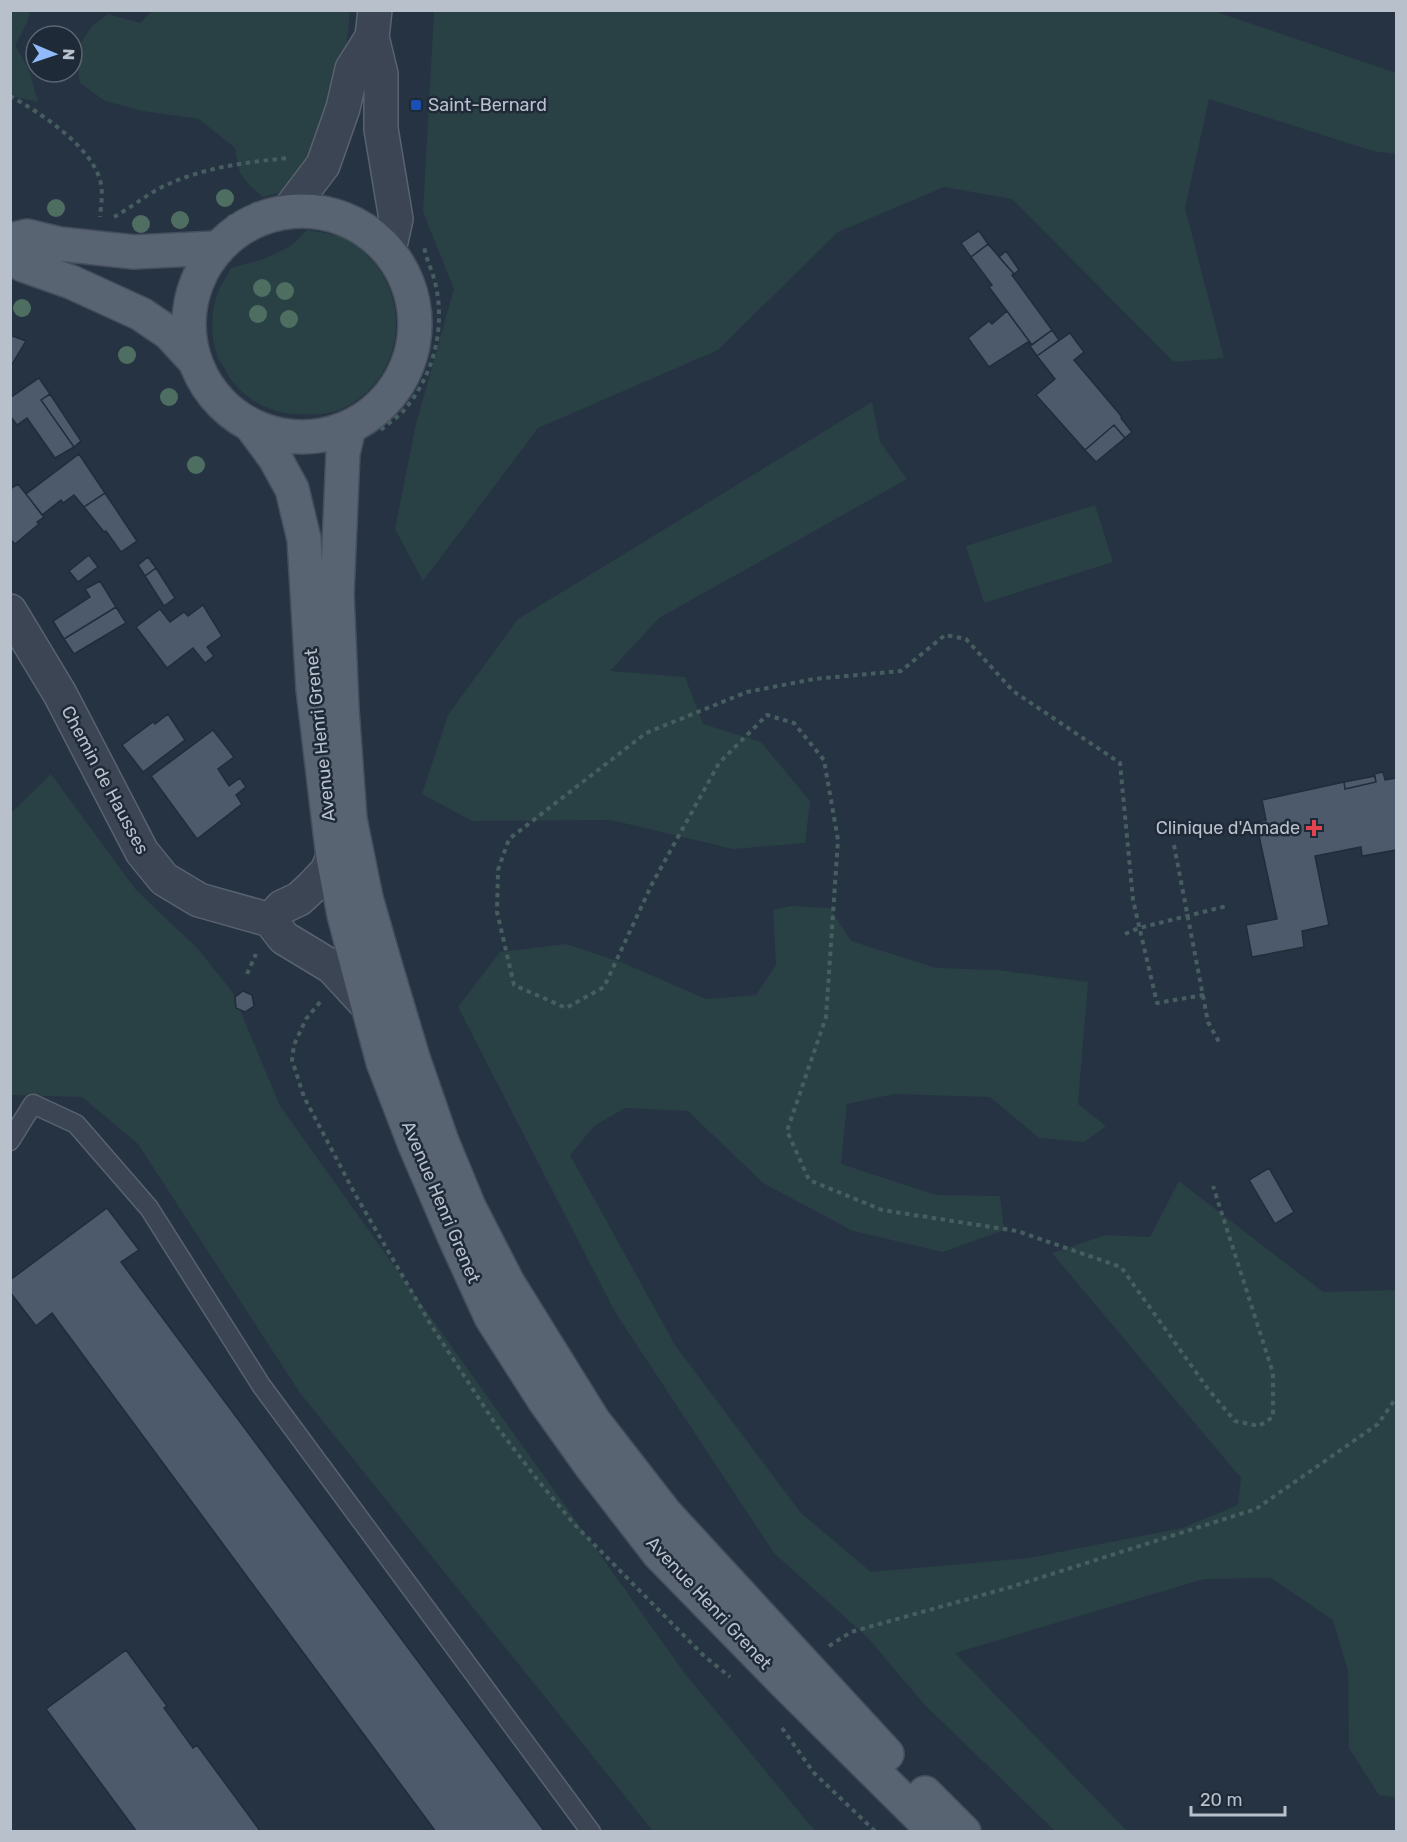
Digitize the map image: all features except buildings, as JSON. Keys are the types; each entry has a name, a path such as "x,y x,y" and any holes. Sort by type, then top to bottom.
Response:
{"main road":[{"path":"10,252 22,265 71,282 141,314 169,333 193,359 207,387 227,410 252,427 284,436 317,437 363,431 400,381 413,348 415,313 407,279 389,250 368,231 344,217 317,210 289,210 249,222 216,248 195,282 188,320 193,359"},
{"path":"10,240 27,236 60,244 135,252 216,248"},
{"name":"Avenue Henri Grenet","path":"252,427 275,458 292,489 304,539 313,689 333,857 344,915 383,1062 453,1236 491,1317 544,1400 658,1554 936,1832"},
{"name":"Avenue Henri Grenet","path":"363,431 343,453 337,594 341,698 350,819 366,898 413,1058 441,1139 469,1207 508,1283 593,1420 666,1514 908,1777 964,1832"}],"street":[{"path":"289,210 323,165 352,69 374,24"},
{"path":"374,24 381,74 381,129 396,219 389,250"},
{"name":"Chemin de Hausses","path":"10,611 60,694 142,852 164,879 199,900 265,933"},
{"path":"333,857 327,871 299,899 282,907 265,933 284,938 332,967 368,1006"}],"lane":[{"path":"10,1141 33,1104 76,1124 150,1208 261,1385 591,1832"}],"path":[{"path":"10,96 61,131 89,160 102,186 98,226"},
{"path":"106,221 160,188 194,174 264,160 289,158 300,160"},
{"path":"363,431 382,429 404,411 423,384 436,350 440,313 435,283 423,241"},
{"path":"1204,995 1157,1003 1133,900 1120,763 1013,691 966,639 945,635 901,671 814,679 747,692 646,733 509,839 498,870 497,912 514,986 566,1008 604,987 652,884 719,763 767,715 794,723 824,760 838,840 826,1017 787,1131 809,1180 882,1210 1017,1231 1121,1267 1208,1389 1235,1421 1259,1426 1273,1417 1273,1373 1213,1186"},
{"path":"1174,845 1208,1022 1219,1042"},
{"path":"1125,934 1139,928 1227,906"},
{"path":"247,974 265,933"},
{"path":"807,1667 815,1655 851,1632 1011,1587 1256,1509 1378,1424 1396,1398"}],"green space":[{"path":"10,11 30,11 27,23 24,24 15,45 24,61 24,84 33,84 38,102 11,96"},
{"path":"152,11 350,11 346,51 317,149 282,192 263,197 250,186 240,173 235,148 199,119 143,111 105,101 81,84 84,84 84,38 92,26 108,14 140,23"},
{"path":"434,11 1214,11 1396,73 1396,154 1373,151 1209,99 1185,208 1224,358 1174,362 1012,199 944,187 838,232 718,350 538,428 423,581 395,529 416,424 454,289 423,212"},
{"path":"307,230 343,238 370,259 388,286 394,306 396,326 393,347 386,366 375,383 360,398 341,409 330,412 296,414 276,411 258,403 241,391 218,358 212,331 216,299 231,268 261,260 291,246"},
{"path":"872,402 880,442 907,479 659,618 610,671 685,677 703,724 761,742 810,801 805,843 733,849 611,820 472,821 422,794 448,715 518,619"},
{"path":"1095,505 1113,562 984,603 966,546"},
{"path":"51,774 136,890 198,949 233,993 280,1106 686,1675 815,1831 653,1831 300,1393 138,1144 82,1097 11,1095 11,813"},
{"path":"791,906 830,908 851,941 936,968 997,970 1088,982 1078,1104 1106,1126 1084,1142 1039,1138 990,1097 894,1094 847,1104 841,1164 936,1195 1000,1196 1004,1230 943,1252 853,1231 763,1183 688,1111 625,1108 594,1126 570,1155 675,1345 801,1513 871,1572 1029,1558 1182,1528 1238,1505 1241,1478 1052,1253 1106,1235 1150,1237 1179,1181 1323,1292 1396,1290 1396,1797 1379,1795 1349,1748 1348,1671 1333,1620 1271,1578 1204,1579 955,1653 1127,1831 1056,1832 924,1704 868,1638 774,1553 615,1312 458,1007 500,952 566,944 621,962 706,999 756,995 776,965 773,910"}],"place":[{"name":"Saint-Bernard","path":"416,105"},
{"name":"Clinique d'Amade","path":"1314,828"}]}
